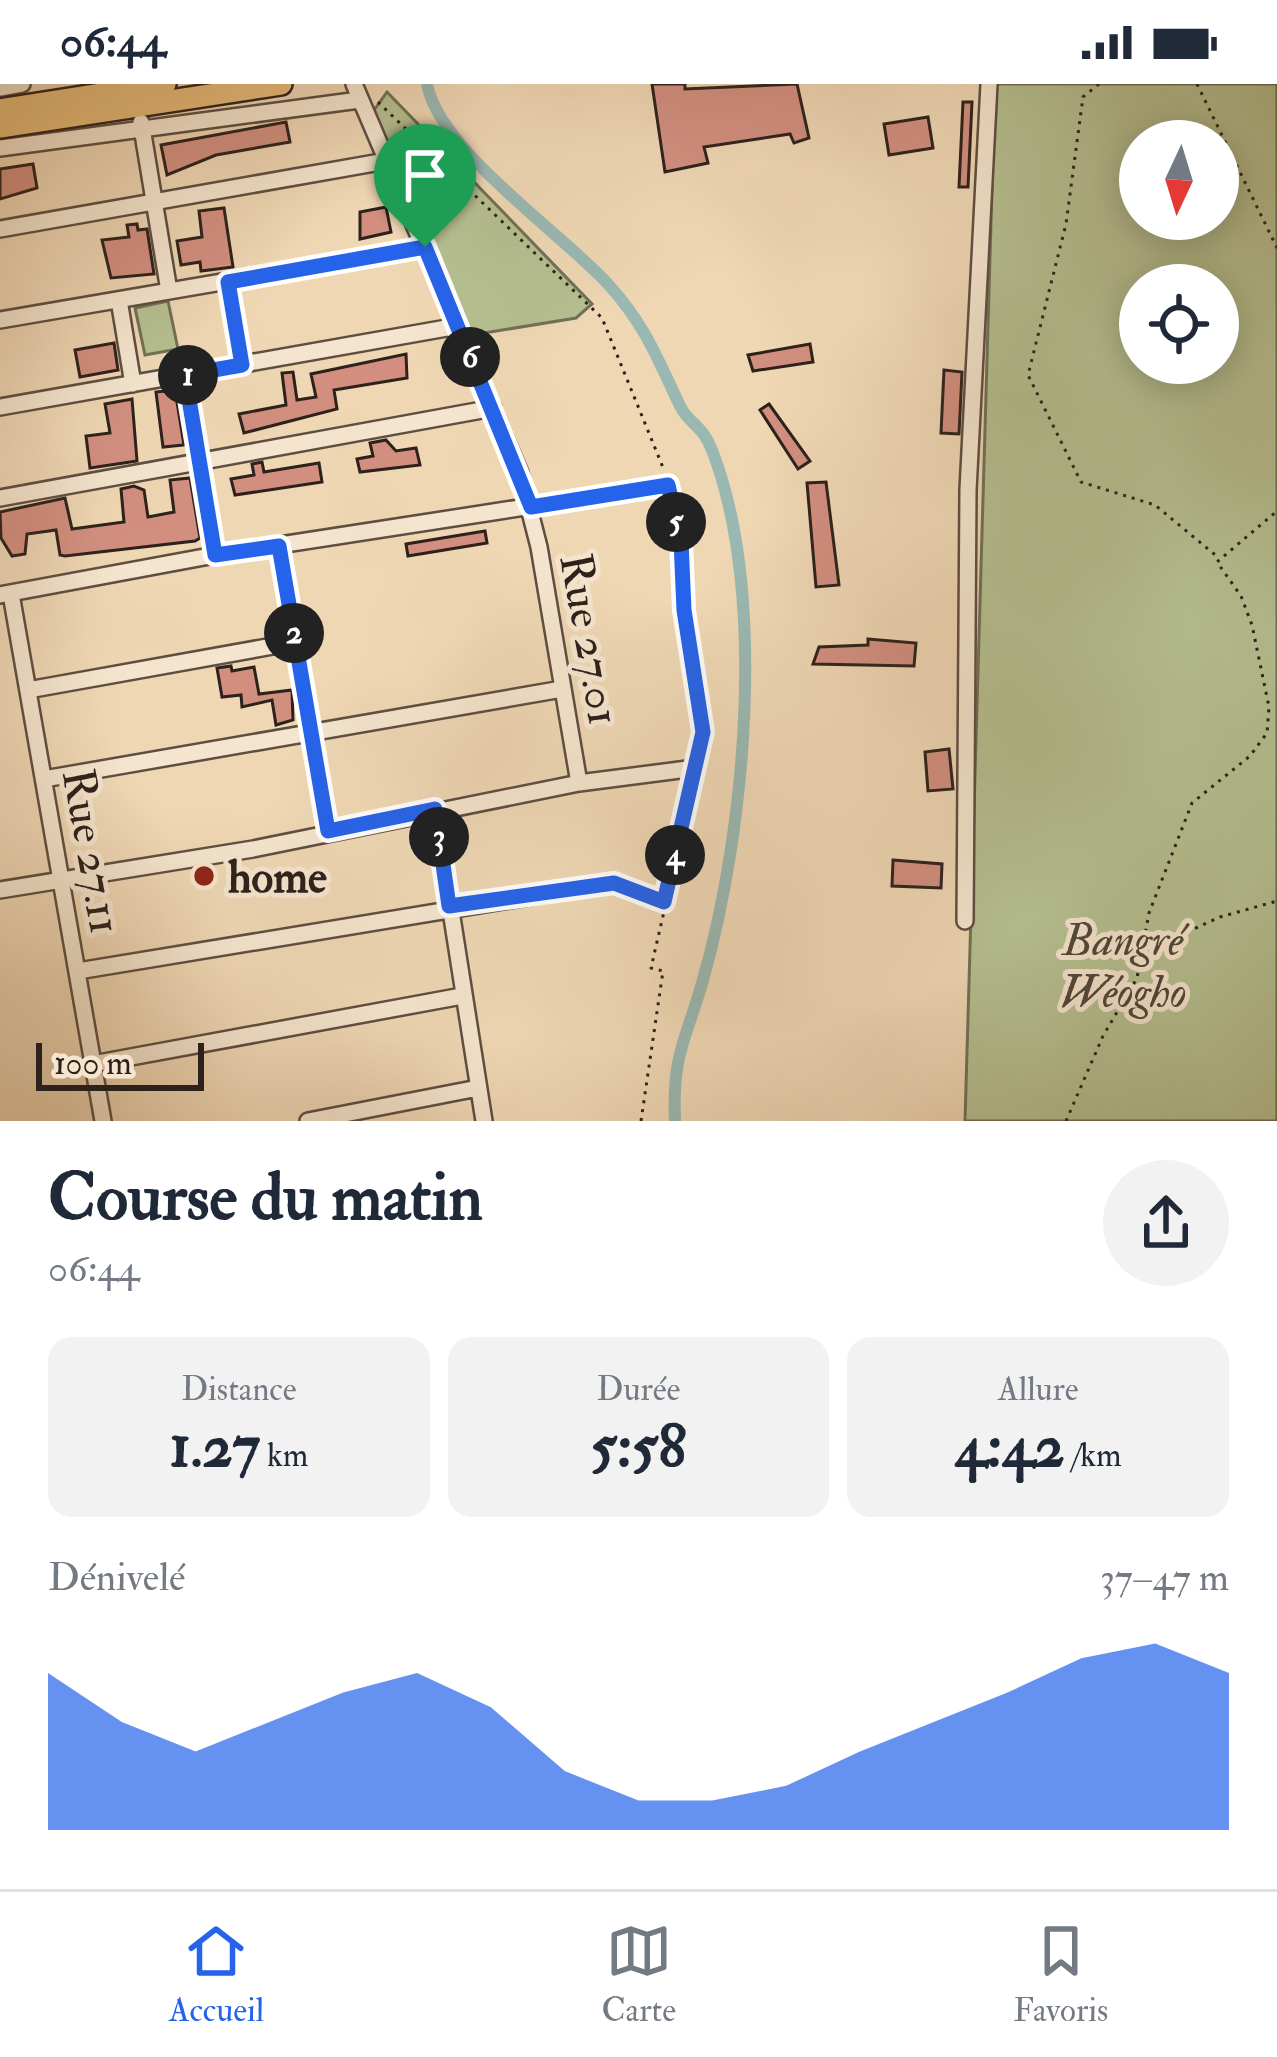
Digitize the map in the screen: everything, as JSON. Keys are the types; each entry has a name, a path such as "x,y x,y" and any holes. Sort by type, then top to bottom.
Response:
{"highway":[{"path":"0,110 165,84"},
{"path":"0,127 140,117 281,84"}],"street":[{"path":"0,88 22,84"},
{"path":"965,921 968,490 989,84"},
{"path":"0,148 140,117 357,92"},
{"name":"Rue 27.01","path":"357,92 531,507 579,783"},
{"path":"140,117 170,291"},
{"path":"0,230 386,161"},
{"path":"0,320 425,247"},
{"path":"228,282 242,365"},
{"path":"119,300 133,384"},
{"path":"0,407 458,326"},
{"path":"185,375 215,555"},
{"path":"0,498 493,408"},
{"path":"5,594 215,555 668,485"},
{"path":"279,546 328,831"},
{"name":"Rue 27.11","path":"5,594 28,690 103,1121"},
{"path":"28,690 296,642"},
{"path":"44,779 562,689"},
{"path":"0,890 579,783 695,768"},
{"path":"435,809 484,1121"},
{"path":"78,971 449,906 602,885"},
{"path":"93,1064 462,996"},
{"path":"308,1121 478,1088"}],"path":[{"path":"1066,1121 1103,1036 1132,988 1149,913 1192,803 1202,789 1250,756 1267,733 1270,707 1252,625 1219,558 1155,505 1081,482 1028,375 1066,224 1083,97 1099,84"},
{"path":"1197,84 1277,248"},
{"path":"357,92 406,124 602,318 668,485 681,541 684,610 703,732 651,968 663,970 641,1121"},
{"path":"1219,558 1277,511"},
{"path":"602,885 636,888 664,902"},
{"path":"1144,951 1220,917 1277,901"}],"green space":[{"name":"Bangré Wéogho","path":"995,84 1277,84 1277,1121 965,1121"},
{"path":"387,92 592,304 576,318 472,335 372,113"},
{"path":"168,301 178,349 145,355 135,308"}],"building":[{"path":"652,84 685,84 685,89 797,84 809,138 794,143 790,134 704,147 708,163 665,172"},
{"path":"963,102 972,102 968,187 959,187"},
{"path":"928,117 933,148 889,155 884,124"},
{"path":"286,122 290,142 216,155 167,175 161,145"},
{"path":"33,164 37,188 0,199 0,169"},
{"path":"386,207 391,232 360,239 360,212"},
{"path":"224,208 233,267 201,271 200,262 181,265 177,241 202,237 199,211"},
{"path":"137,224 138,230 147,229 154,274 111,278 102,240 129,237 127,225"},
{"path":"114,343 118,370 80,377 75,350"},
{"path":"810,344 813,362 753,371 748,355"},
{"path":"406,354 407,378 334,390 337,409 244,433 239,414 286,405 282,373 293,372 297,400 316,397 311,374"},
{"path":"944,370 962,372 959,434 941,433"},
{"path":"175,390 184,445 163,447 156,392"},
{"path":"132,399 137,461 90,468 86,436 110,433 105,404"},
{"path":"769,404 810,461 798,469 760,410"},
{"path":"386,440 396,451 416,448 420,465 360,472 357,459 373,456 370,443"},
{"path":"262,462 264,472 319,463 322,482 235,495 231,479 254,475 252,464"},
{"path":"190,478 200,538 195,541 65,556 60,555 56,530 27,534 25,554 12,556 1,538 0,512 65,498 72,529 124,522 121,489 134,486 144,490 148,517 174,512 170,480"},
{"path":"826,482 839,585 816,587 807,483"},
{"path":"485,531 487,543 408,556 406,544"},
{"path":"868,639 916,643 914,666 813,664 819,647 868,645"},
{"path":"231,666 232,671 254,667 259,694 292,690 293,720 276,725 272,700 242,707 241,695 222,697 217,668"},
{"path":"949,749 953,789 928,791 925,752"},
{"path":"893,860 942,864 941,888 892,886"}],"waterway":[{"path":"427,84 453,136 587,263 632,314 681,408 708,442 729,508 745,642 739,785 718,921 678,1063 675,1121"}],"place":[{"name":"home","path":"204,876"}],"route":[{"path":"425,247 531,507 668,485 681,541 684,610 703,732 694,790 664,902 614,883 449,906 435,809 328,831 279,546 215,555 185,375 242,365 228,282 425,247"}]}
